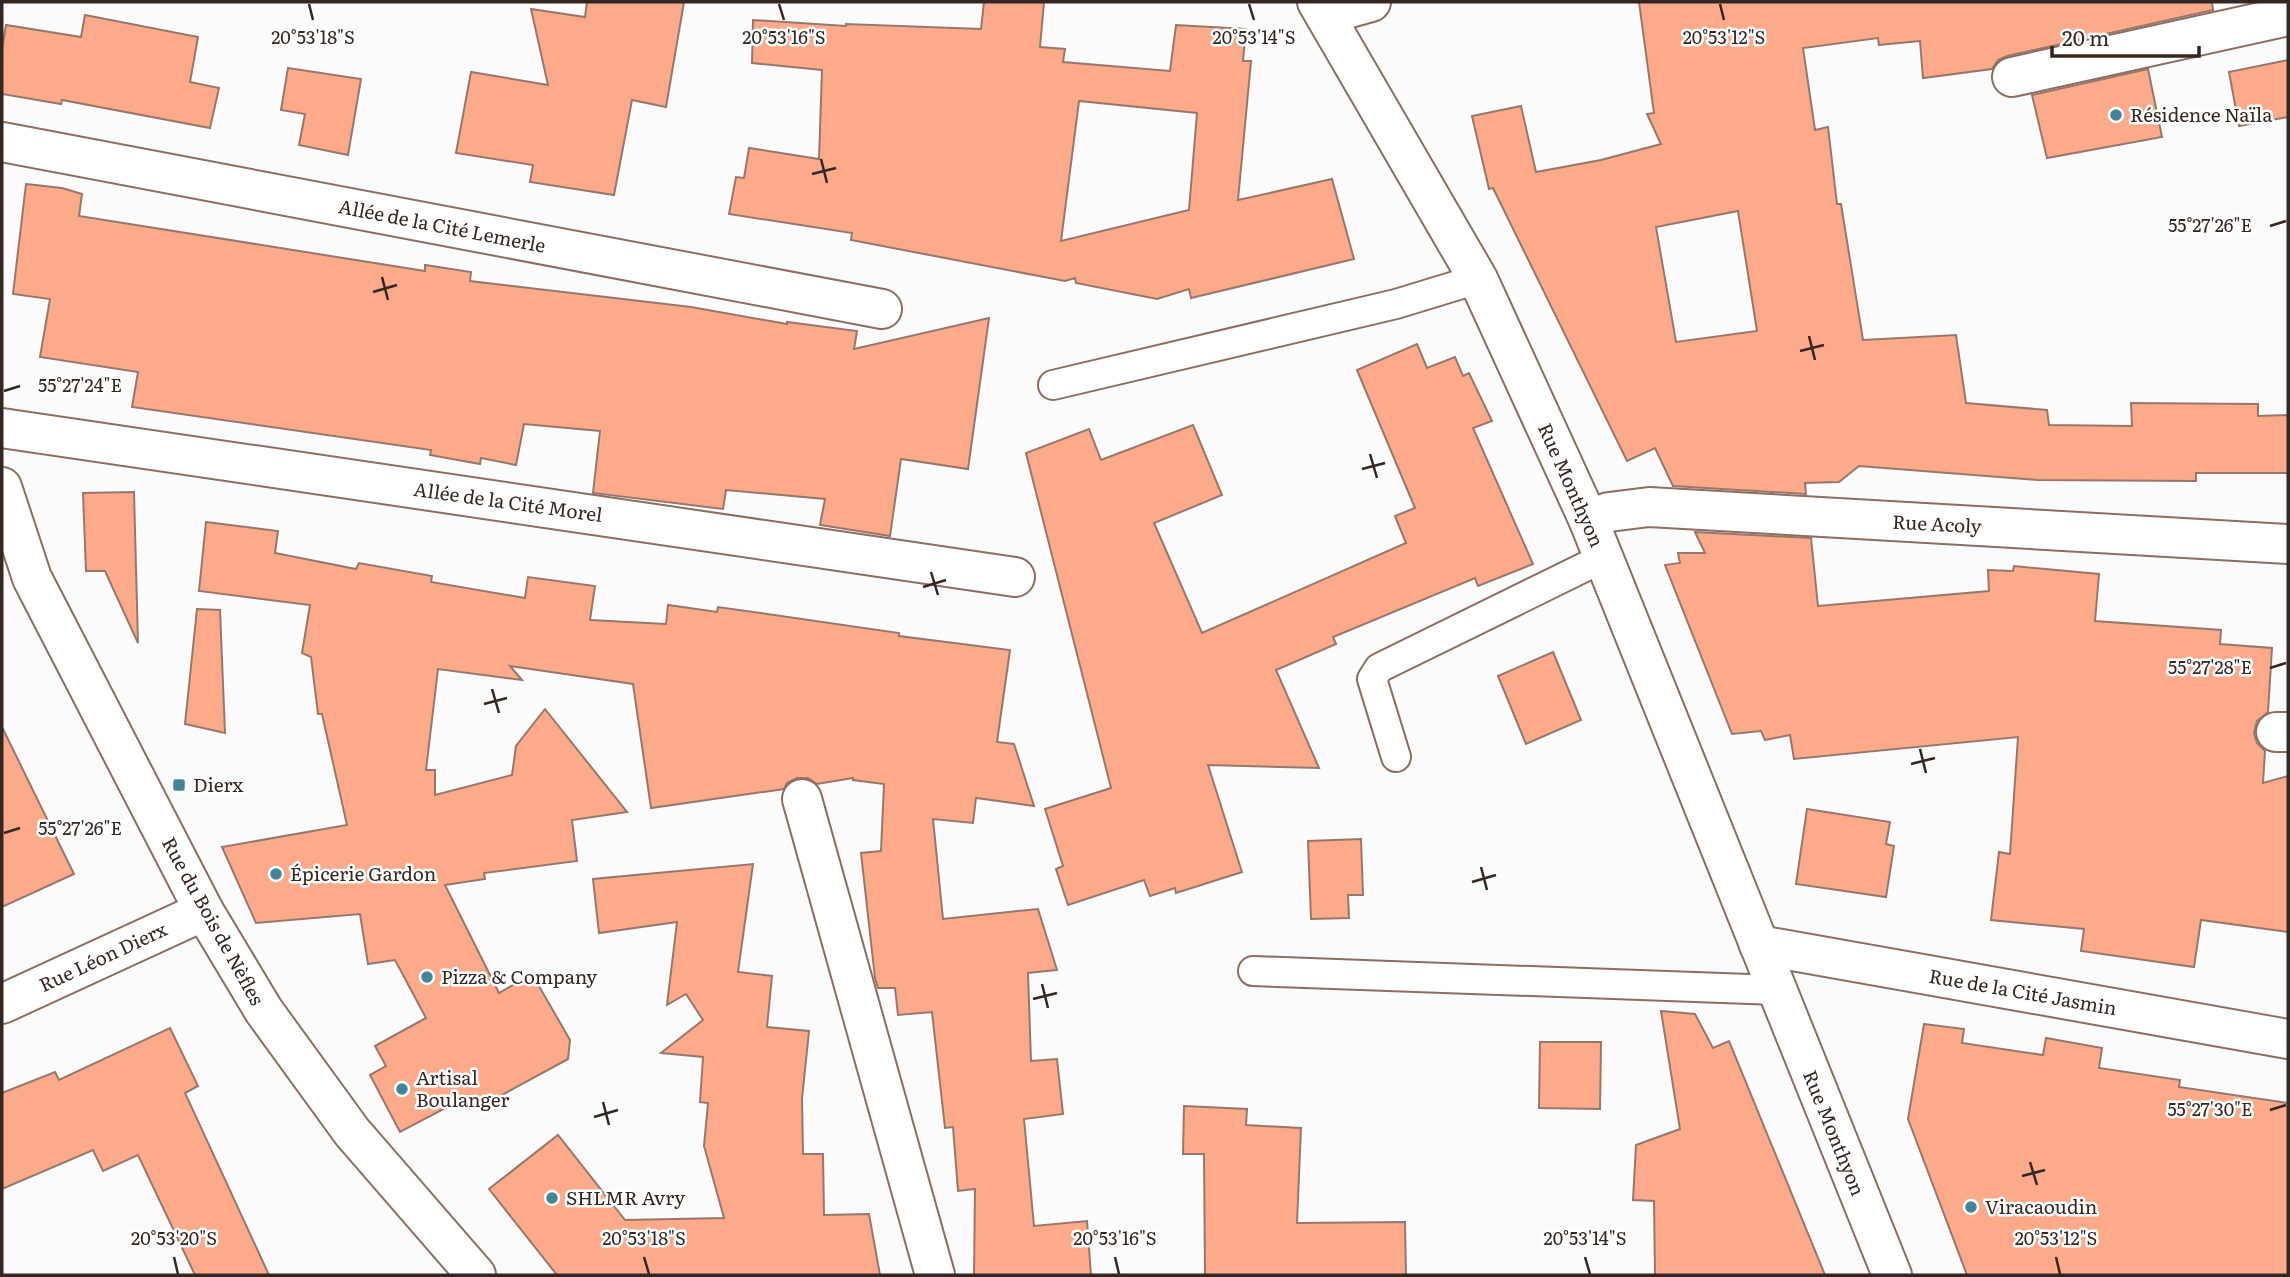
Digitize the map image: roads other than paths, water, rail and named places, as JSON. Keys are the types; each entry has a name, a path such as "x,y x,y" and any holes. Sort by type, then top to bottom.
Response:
{"street":[{"path":"1321,8 1371,2"},
{"name":"Rue Monthyon","path":"1321,8 1479,279 1588,519 1892,1275"},
{"path":"2012,77 2288,16"},
{"name":"Allée de la Cité Lemerle","path":"2,142 882,309"},
{"name":"Allée de la Cité Morel","path":"2,428 1015,577"},
{"name":"Rue du Bois de Nèfles","path":"2,486 32,579 204,911 264,1011 352,1132 477,1275"},
{"name":"Rue Acoly","path":"1588,519 1609,512 1649,507 2288,544"},
{"path":"802,799 935,1275"},
{"name":"Rue Léon Dierx","path":"2,1004 204,911"},
{"name":"Rue de la Cité Jasmin","path":"1759,945 2288,1039"}],"lane":[{"path":"1053,385 1396,304 1479,279"},
{"path":"1396,757 1372,679 1379,668 1603,558"},
{"path":"1253,971 1777,990"}],"place":[{"name":"Résidence Naïla","path":"2116,115"},
{"name":"Dierx","path":"179,785"},
{"name":"Épicerie Gardon","path":"276,874"},
{"name":"Pizza & Company","path":"427,977"},
{"name":"Artisal Boulanger","path":"402,1089"},
{"name":"SHLMR Avry","path":"552,1198"},
{"name":"Viracaoudin","path":"1971,1207"}]}
